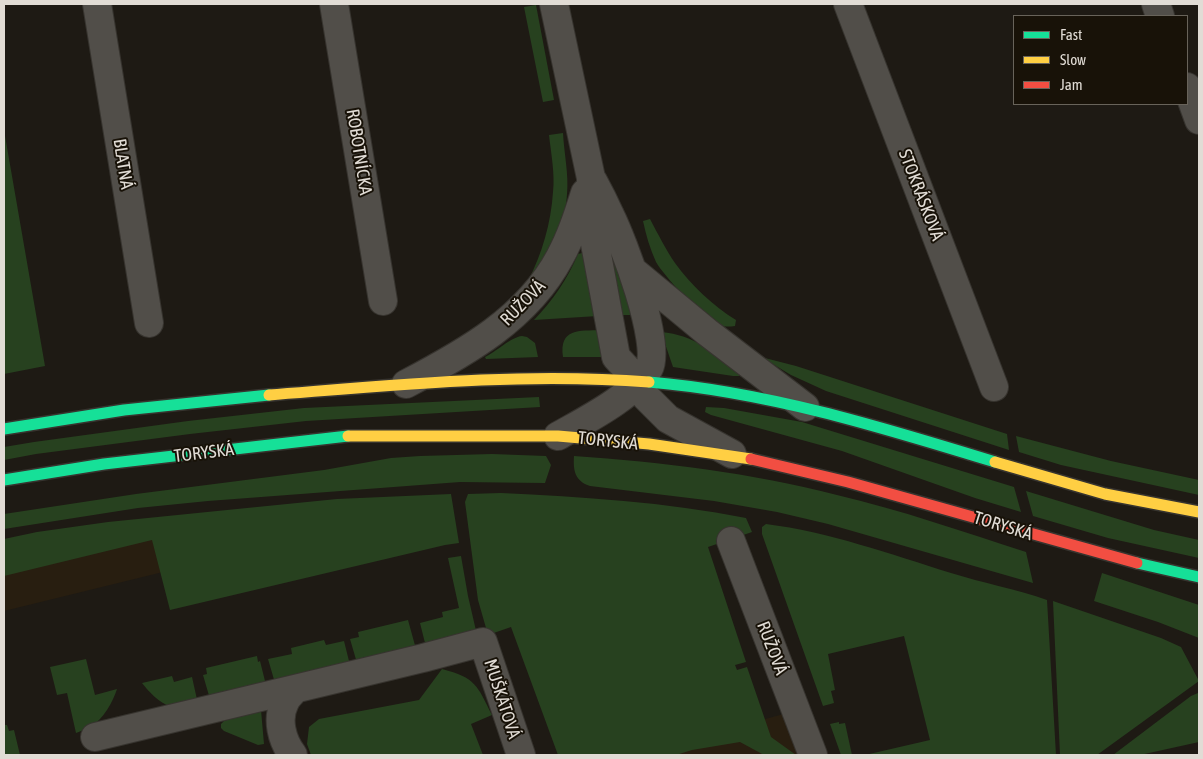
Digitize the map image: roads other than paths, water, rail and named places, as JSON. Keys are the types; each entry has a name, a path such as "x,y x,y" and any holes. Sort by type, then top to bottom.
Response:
{"street":[{"name":"BLATNÁ","path":"97,4 149,323"},
{"name":"ROBOTNÍCKA","path":"334,4 383,301"},
{"path":"554,4 591,178 591,222 616,356 621,364 639,382 646,397 668,419 740,458"},
{"name":"STOKRÁSKOVÁ","path":"848,4 994,386"},
{"path":"1188,90 1199,120"},
{"path":"558,436 610,405 639,382 649,369 652,361 648,323 632,270 611,216 591,178"},
{"name":"RUŽOVÁ","path":"406,384 460,356 502,326 533,296 552,271 568,241 591,178"},
{"path":"632,270 707,332 805,407"},
{"path":"10,425 197,401 406,384 552,378 639,382 728,392 805,407 906,435 1055,481 1199,512"},
{"name":"TORYSKÁ","path":"4,480 104,464 349,436 558,436 655,446 740,458 796,469 876,489 1112,557 1199,577"},
{"name":"RUŽOVÁ","path":"731,541 812,755"},
{"name":"MUŠKÁTOVÁ","path":"295,689 483,642 521,755"},
{"path":"95,737 295,689"},
{"path":"293,755 287,748 282,734 281,716 285,702 295,689"}]}
